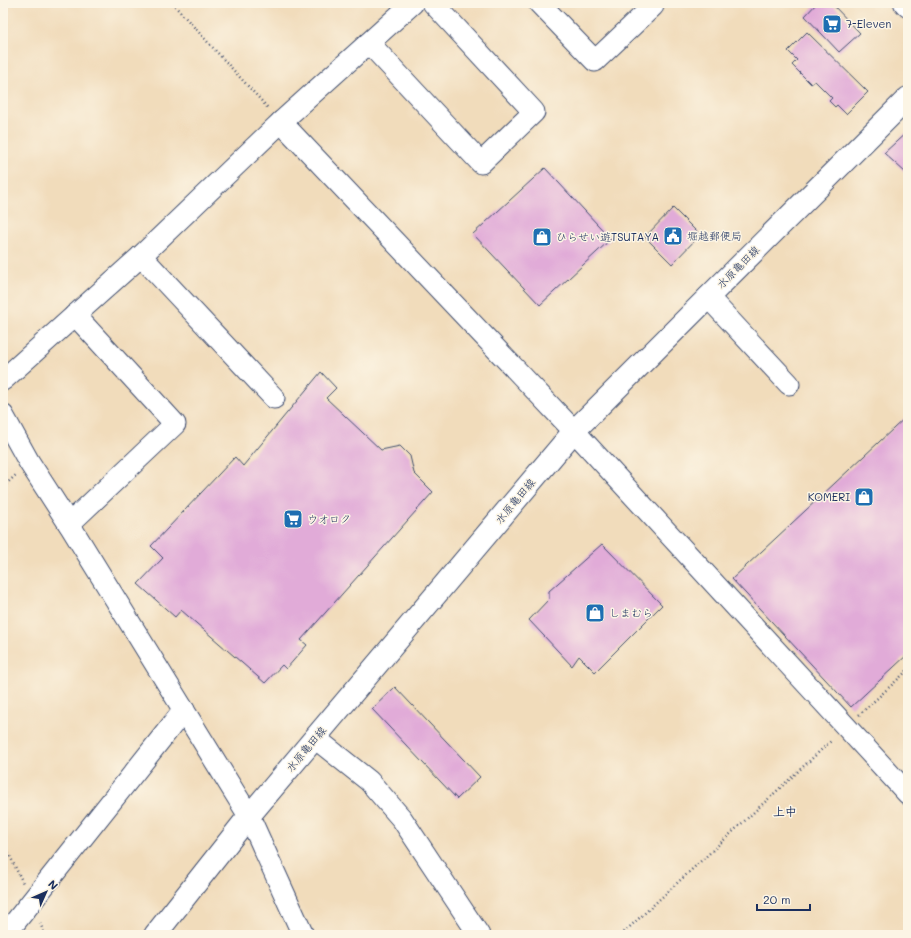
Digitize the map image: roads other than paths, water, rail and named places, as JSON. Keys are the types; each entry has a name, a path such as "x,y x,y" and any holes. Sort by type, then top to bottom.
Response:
{"main road":[{"path":"905,3 908,6"},
{"name":"水原亀田線","path":"155,935 249,816 574,431 908,98"}],"street":[{"path":"3,380 141,256 281,122 413,3"},
{"path":"369,43 481,163 534,112 433,3"},
{"path":"540,3 595,61 653,6 650,3"},
{"path":"281,122 574,431 908,794"},
{"path":"141,256 274,398"},
{"path":"708,297 789,384"},
{"path":"69,524 174,424 75,315"},
{"path":"3,416 29,462 69,524 249,816 303,935"},
{"path":"5,935 184,710"},
{"path":"315,738 369,781 402,819 479,935"}],"place":[{"name":"7-Eleven","path":"832,24"},
{"name":"堀越郵便局","path":"673,236"},
{"name":"ひらせい遊TSUTAYA","path":"542,237"},
{"name":"KOMERI","path":"864,497"},
{"name":"ウオロク","path":"293,519"},
{"name":"しまむら","path":"595,613"}],"district":[{"name":"上中","path":"785,812"}]}
